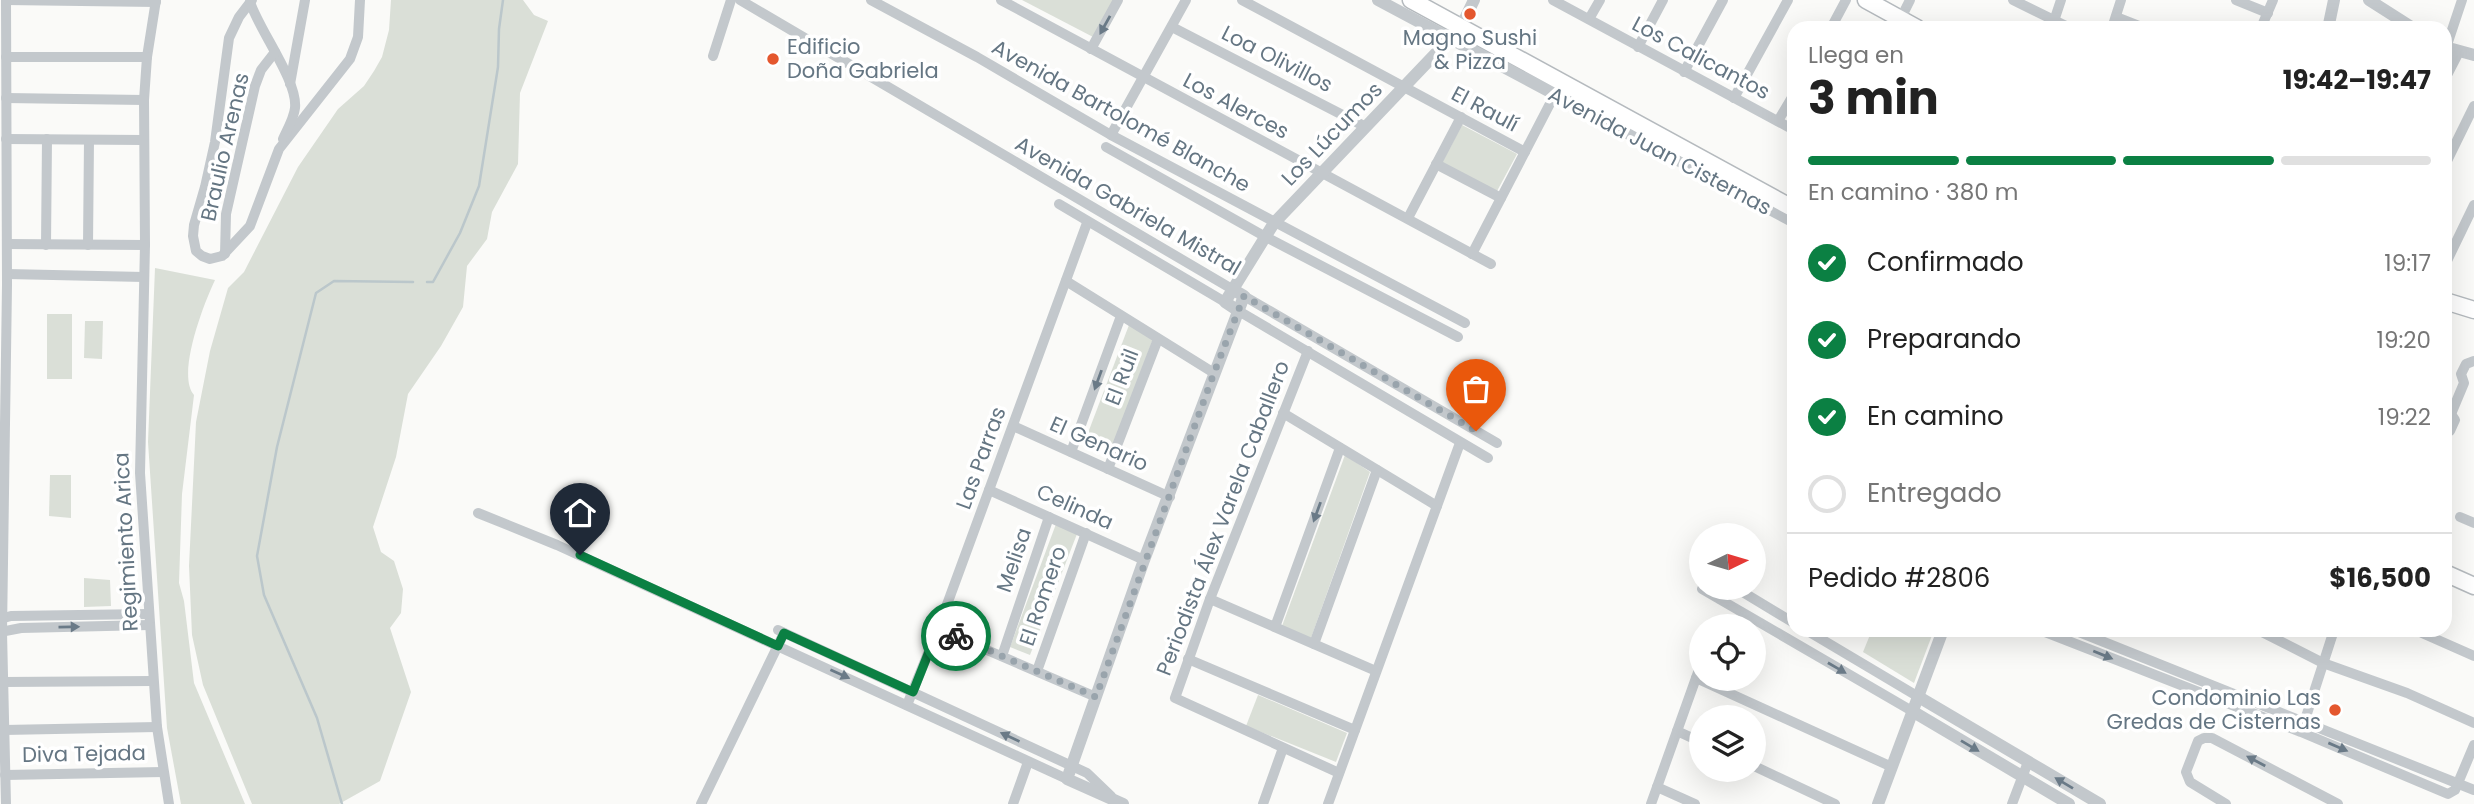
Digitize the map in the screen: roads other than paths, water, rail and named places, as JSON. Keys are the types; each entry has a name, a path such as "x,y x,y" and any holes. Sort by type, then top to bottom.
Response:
{"main road":[{"name":"Avenida Juan Cisternas","path":"1411,0 1787,205"},
{"path":"1866,0 1895,21"},
{"path":"2452,303 2474,310"},
{"path":"2452,576 2474,586"}],"street":[{"path":"6,804 1,618 7,274 6,0 156,1"},
{"path":"290,84 305,0"},
{"path":"279,149 308,115 354,52 360,30 360,0"},
{"path":"713,56 732,0"},
{"name":"Avenida Gabriela Mistral","path":"740,0 1497,443"},
{"name":"Avenida Bartolomé Blanche","path":"871,0 977,57 1111,135 1465,323"},
{"name":"Los Alerces","path":"1001,0 1491,264"},
{"path":"1091,49 1118,0"},
{"path":"1111,135 1186,0"},
{"name":"El Raulí","path":"1242,0 1525,152"},
{"name":"Avenida Juan Cisternas","path":"1378,0 1787,218"},
{"name":"Los Lúcumos","path":"1225,302 1273,223 1461,27 1474,0"},
{"name":"Los Calicantos","path":"1553,0 1787,126"},
{"path":"1589,19 1600,0"},
{"path":"1638,47 1663,0"},
{"path":"1684,72 1723,0"},
{"path":"1734,97 1788,0"},
{"path":"1834,21 1846,0"},
{"path":"1900,21 1910,0"},
{"path":"2013,0 2054,21 2061,0"},
{"path":"2115,21 2121,0"},
{"path":"2236,0 2267,13"},
{"path":"2264,21 2273,0"},
{"path":"2330,21 2334,0"},
{"path":"2369,0 2402,21"},
{"path":"2452,41 2462,0"},
{"name":"Regimiento Arica","path":"156,1 147,57 142,140 145,245 140,460 153,681 169,804"},
{"path":"251,1 255,16 290,84 295,107 250,226 225,254 210,259 196,250 194,225 215,142 229,38 239,17 251,1"},
{"path":"2116,17 2126,21"},
{"name":"Loa Olivillos","path":"1172,27 1364,126"},
{"path":"2452,50 2474,55"},
{"name":"Braulio Arenas","path":"225,254 226,214 255,86 261,70 275,52"},
{"path":"6,57 147,57"},
{"path":"1472,254 1555,94"},
{"path":"6,98 144,100"},
{"path":"1778,121 1787,106"},
{"path":"2452,151 2474,106"},
{"path":"295,107 308,115"},
{"path":"1408,218 1461,117"},
{"path":"6,139 142,140"},
{"path":"46,245 47,139"},
{"path":"88,245 89,140"},
{"name":"Avenida Bartolomé Blanche","path":"1106,147 1264,236 1458,337"},
{"path":"1436,164 1501,198"},
{"name":"Avenida Gabriela Mistral","path":"1059,204 1488,458"},
{"path":"2452,251 2474,205"},
{"name":"Las Parras","path":"907,705 938,629 1087,223"},
{"path":"7,244 145,245"},
{"path":"7,274 144,277"},
{"path":"1066,281 1214,373"},
{"path":"1067,779 1144,560 1244,296"},
{"path":"1072,452 1121,316"},
{"name":"El Ruil","path":"1108,469 1158,339"},
{"name":"Periodista Álex Varela Caballero","path":"1283,747 1175,698 1210,599 1308,351"},
{"path":"2452,409 2469,381 2461,374 2466,364 2474,361"},
{"path":"1283,413 1437,506"},
{"name":"El Genario","path":"1013,426 1170,497"},
{"path":"1328,804 1460,443"},
{"path":"1275,627 1340,448"},
{"path":"1314,644 1377,470"},
{"name":"Celinda","path":"989,490 1144,560"},
{"path":"478,513 569,550 1119,802"},
{"name":"Melisa","path":"1002,656 1049,517"},
{"path":"2460,517 2474,523"},
{"name":"El Romero","path":"1037,671 1086,533"},
{"path":"1210,599 1376,671"},
{"path":"1721,600 1745,614"},
{"path":"1755,600 1787,618"},
{"path":"1760,614 1764,605"},
{"path":"1,618 148,620"},
{"path":"1,632 21,628 148,620"},
{"path":"1766,627 2069,804"},
{"path":"938,629 1096,697"},
{"path":"701,804 778,646 781,631 1072,766 1093,777 1119,802"},
{"path":"1799,647 1804,637"},
{"path":"1819,637 2100,804"},
{"path":"1878,804 1940,637"},
{"path":"2059,637 2474,790"},
{"path":"2091,637 2303,727"},
{"path":"2281,637 2323,663 2407,693 2474,723"},
{"path":"2303,727 2332,637"},
{"path":"2431,637 2474,656"},
{"path":"1188,659 1354,730"},
{"path":"3,682 153,681"},
{"path":"1650,804 1691,691"},
{"path":"1725,691 1892,767"},
{"path":"4,730 157,727"},
{"path":"1677,731 1689,736"},
{"path":"2227,804 2187,778 2186,772 2198,741 2204,738 2212,738 2338,804"},
{"path":"2458,783 2474,745"},
{"path":"1263,804 1283,747 1339,773"},
{"path":"1013,804 1028,762"},
{"path":"2012,804 2028,762"},
{"name":"Diva Tejada","path":"5,775 163,772"},
{"path":"1766,772 1835,804"},
{"path":"1657,787 1695,804"}],"waterway":[{"path":"427,282 433,282 460,233 479,186 498,67 503,0"},
{"path":"342,804 317,718 264,595 257,556 277,447 316,293 334,281 413,282"}],"place":[{"name":"Magno Sushi & Pizza","path":"1470,14"},
{"name":"Edificio Doña Gabriela","path":"773,59"},
{"name":"Condominio Las Gredas de Cisternas","path":"2335,710"}]}
